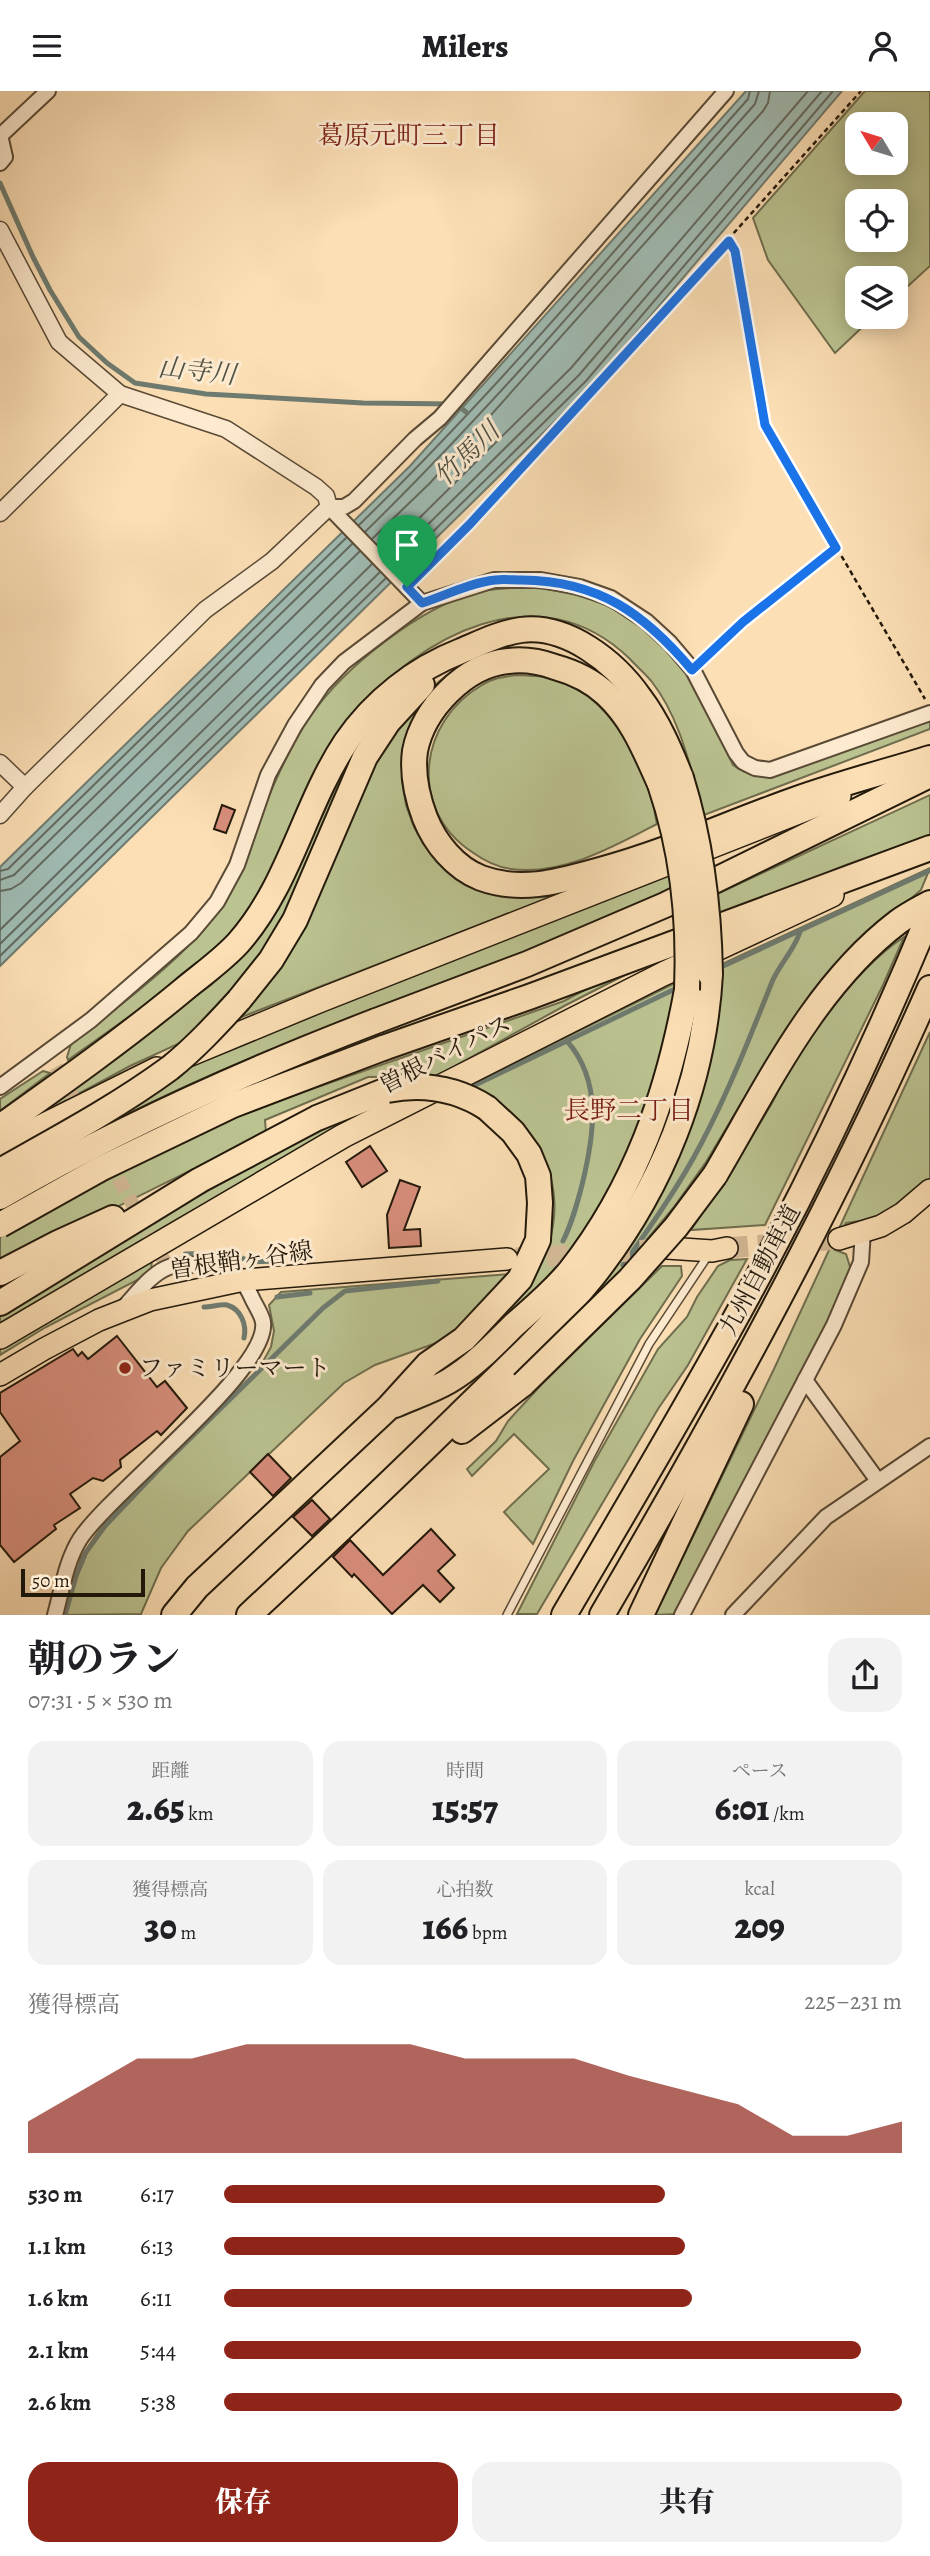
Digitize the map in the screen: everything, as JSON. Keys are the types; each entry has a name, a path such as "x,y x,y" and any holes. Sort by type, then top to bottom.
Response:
{"highway":[{"path":"0,1127 137,1029 238,943 269,902 319,792 346,742 378,703 415,674 440,659 495,637 522,630 542,630 583,645 622,676 640,697 656,722 671,781 671,815 688,911 687,990 665,1088 644,1145 606,1221 569,1272 478,1360 449,1381 388,1408"},
{"path":"0,1171 122,1101 170,1068 195,1047 239,1000 271,960 295,920 365,757 388,722 413,693 462,650"},
{"path":"249,1615 375,1497 538,1337 592,1277 627,1229 667,1156 687,1105 700,1049 710,974 707,903 691,811 638,733 605,692 582,677 542,663 507,661 470,673 446,693 428,718 416,749 414,773 420,805 432,836 452,859 480,877 512,885 547,885 649,857 794,800 930,759"},
{"path":"0,1147 125,1083 226,1038 930,759"},
{"path":"0,1197 179,1103 296,1052 527,964 665,905 930,775"},
{"path":"0,1225 100,1169 222,1110 383,1048 529,997 930,848"},
{"name":"曽根バイパス","path":"0,1337 343,1136 663,974 930,848"},
{"path":"375,1497 523,1384 630,1279 676,1227 715,1175 790,1047 824,998 859,957 898,922 930,903"},
{"name":"九州自動車道","path":"564,1615 748,1296 869,1054 930,913"},
{"name":"九州自動車道","path":"602,1615 742,1370 840,1184 930,988"},
{"path":"0,1303 201,1180 317,1118 387,1090 412,1085 434,1087 471,1098 487,1108 513,1132 528,1154 538,1176 538,1240 520,1279 464,1339 428,1364 388,1408 197,1587 174,1615"},
{"path":"0,1273 58,1243 201,1180"},
{"path":"641,1615 752,1381 840,1184"},
{"path":"264,1615 305,1563"},
{"path":"186,1615 197,1587"}],"main road":[{"path":"839,1239 881,1226 930,1190"},
{"path":"667,1248 719,1249"},
{"name":"曽根鞘ヶ谷線","path":"0,1375 44,1349 150,1300 244,1280 506,1259"}],"street":[{"path":"0,163 5,157 0,135 48,91"},
{"path":"0,815 205,610 272,561 329,507 344,507 355,501 415,439 440,418 726,91"},
{"path":"0,230 58,342 120,394 226,429 316,487 326,496 329,507 422,603"},
{"path":"0,513 120,394"},
{"path":"0,1087 48,1053 149,971 191,933 217,902 237,865 268,775 295,725 322,685 344,661 422,603 494,580 541,580 580,587 611,598 646,621 670,643 692,670 736,753 743,762 755,768 770,770 797,762 930,710"},
{"path":"0,763 26,787"},
{"path":"48,1053 57,1067"},
{"path":"682,1615 834,1325 861,1262 863,1230"},
{"path":"55,1615 69,1562 80,1540 111,1502 221,1396 259,1344 263,1322 244,1280"},
{"path":"805,1380 878,1481"},
{"path":"733,1615 826,1517 930,1446"}],"lane":[{"path":"507,1615 649,1344 719,1249"}],"path":[{"path":"405,584 470,524 729,241 861,91"},
{"path":"729,241 735,251 765,425 930,710"},
{"path":"692,670 743,622 836,548"}],"green space":[{"path":"865,91 930,91 930,266 908,286 908,266 845,266 845,329 860,329 835,353 768,260 753,218 845,114 845,175 908,175 908,112 846,112"},
{"path":"520,587 546,589 594,601 616,610 656,638 689,678 733,765 742,771 772,777 930,719 930,729 704,815 671,712 652,682 630,659 594,633 557,619 519,617 482,624 445,640 410,661 350,717 259,898 220,946 137,1011 68,1060 71,1044 176,958 226,900 241,871 269,797 295,741 324,698 342,679 385,642 432,611 478,592"},
{"path":"447,675 418,709 404,748 402,781 406,805 414,827 424,845 444,866 523,897 552,893 554,896 239,1018 386,739 429,690"},
{"path":"517,675 566,683 584,693 600,707 615,724 638,763 653,804 657,824 587,858 530,870 511,869 490,863 451,834 438,813 430,790 429,767 434,743 444,721 461,701 486,683"},
{"path":"355,758 285,920 253,969 191,1038 130,1066 54,1107 38,1112 211,985 248,950 295,873 339,780"},
{"path":"930,795 930,835 846,865 719,917 717,894"},
{"path":"930,868 921,890 844,955 822,980 761,1070 706,1162 674,1207 620,1272 578,1312 640,1226 720,965"},
{"path":"671,873 673,889 575,933 278,1047 124,1116 122,1114 186,1068 266,1031"},
{"path":"904,937 765,1225 691,1230 741,1155 782,1083 822,1022 869,966"},
{"path":"666,954 437,1076 368,1077 265,1120 266,1133 0,1265 0,1237 232,1117 564,1001 611,976"},
{"path":"675,983 671,1017 650,1105 607,1199 577,1242 544,1281 463,1359 452,1365 549,1243 554,1218 554,1194 540,1149 510,1112 470,1085"},
{"path":"930,1032 930,1189 910,1203 890,1212 846,1223 835,1250 846,1254 853,1276 677,1614 655,1615 774,1369"},
{"path":"43,1071 50,1073 0,1111 0,1099"},
{"path":"389,1103 181,1217 0,1323 0,1316 178,1207 334,1124"},
{"path":"747,1259 688,1365 658,1409 537,1614 517,1614 594,1462 658,1349 687,1317 718,1266 730,1260"},
{"path":"152,1260 151,1271 147,1275 46,1327 0,1355 0,1349"},
{"path":"662,1266 681,1266 682,1276 640,1339 573,1461 533,1544 504,1512 549,1469 514,1434 472,1476 467,1469 496,1441 508,1421 542,1384"},
{"path":"510,1274 463,1327 439,1342 375,1365 344,1383 188,1531 161,1568 141,1614 63,1615 81,1558 98,1532 155,1470 259,1369 271,1347 274,1331 269,1305 281,1292"}],"water":[{"name":"竹馬川","path":"746,91 842,91 591,386 0,966 0,867 410,466"}],"building":[{"path":"222,805 235,810 226,833 214,829"},
{"path":"370,1146 387,1171 362,1187 346,1162"},
{"path":"400,1180 420,1187 404,1230 420,1229 421,1246 389,1248 387,1215"},
{"path":"117,1336 157,1387 165,1381 187,1408 161,1435 157,1431 120,1460 121,1467 103,1481 93,1478 70,1494 80,1508 54,1525 56,1529 14,1562 0,1545 0,1457 20,1441 0,1412 0,1393 73,1349 78,1356 82,1352 88,1359"},
{"path":"268,1454 291,1478 273,1496 250,1472"},
{"path":"312,1500 330,1519 312,1536 293,1517"},
{"path":"431,1529 455,1555 438,1571 454,1588 440,1602 423,1585 392,1614 354,1574 352,1577 333,1557 350,1540 383,1575"}],"waterway":[{"name":"山寺川","path":"0,183 33,257 79,337 107,363 135,383 206,394 363,403 456,404 466,412"},
{"path":"721,967 929,871"},
{"path":"623,1265 674,1190 701,1144 730,1084 772,982 800,931"},
{"path":"473,1086 675,989"},
{"path":"563,1241 582,1185 592,1129 591,1092 586,1074 567,1041"},
{"path":"185,1254 232,1253 250,1262 277,1261"},
{"path":"65,1615 86,1552 105,1526 162,1466 323,1308 345,1291 438,1281"},
{"path":"277,1297 310,1293"},
{"path":"204,1307 227,1305 236,1310 244,1323 244,1338"}],"tunnel":[{"path":"56,1067 83,1115"},
{"path":"108,1160 168,1268"},
{"path":"727,1248 839,1239"},
{"path":"516,1258 665,1249"}],"place":[{"name":"ファミリーマート","path":"125,1368"}],"district":[{"name":"葛原元町三丁目","path":"409,135"},
{"name":"長野二丁目","path":"629,1110"}],"route":[{"path":"729,241 735,251 768,434 836,548 743,622 692,670 670,643 646,621 611,598 580,587 541,580 494,580 422,603 407,587 470,524 729,241"}]}
